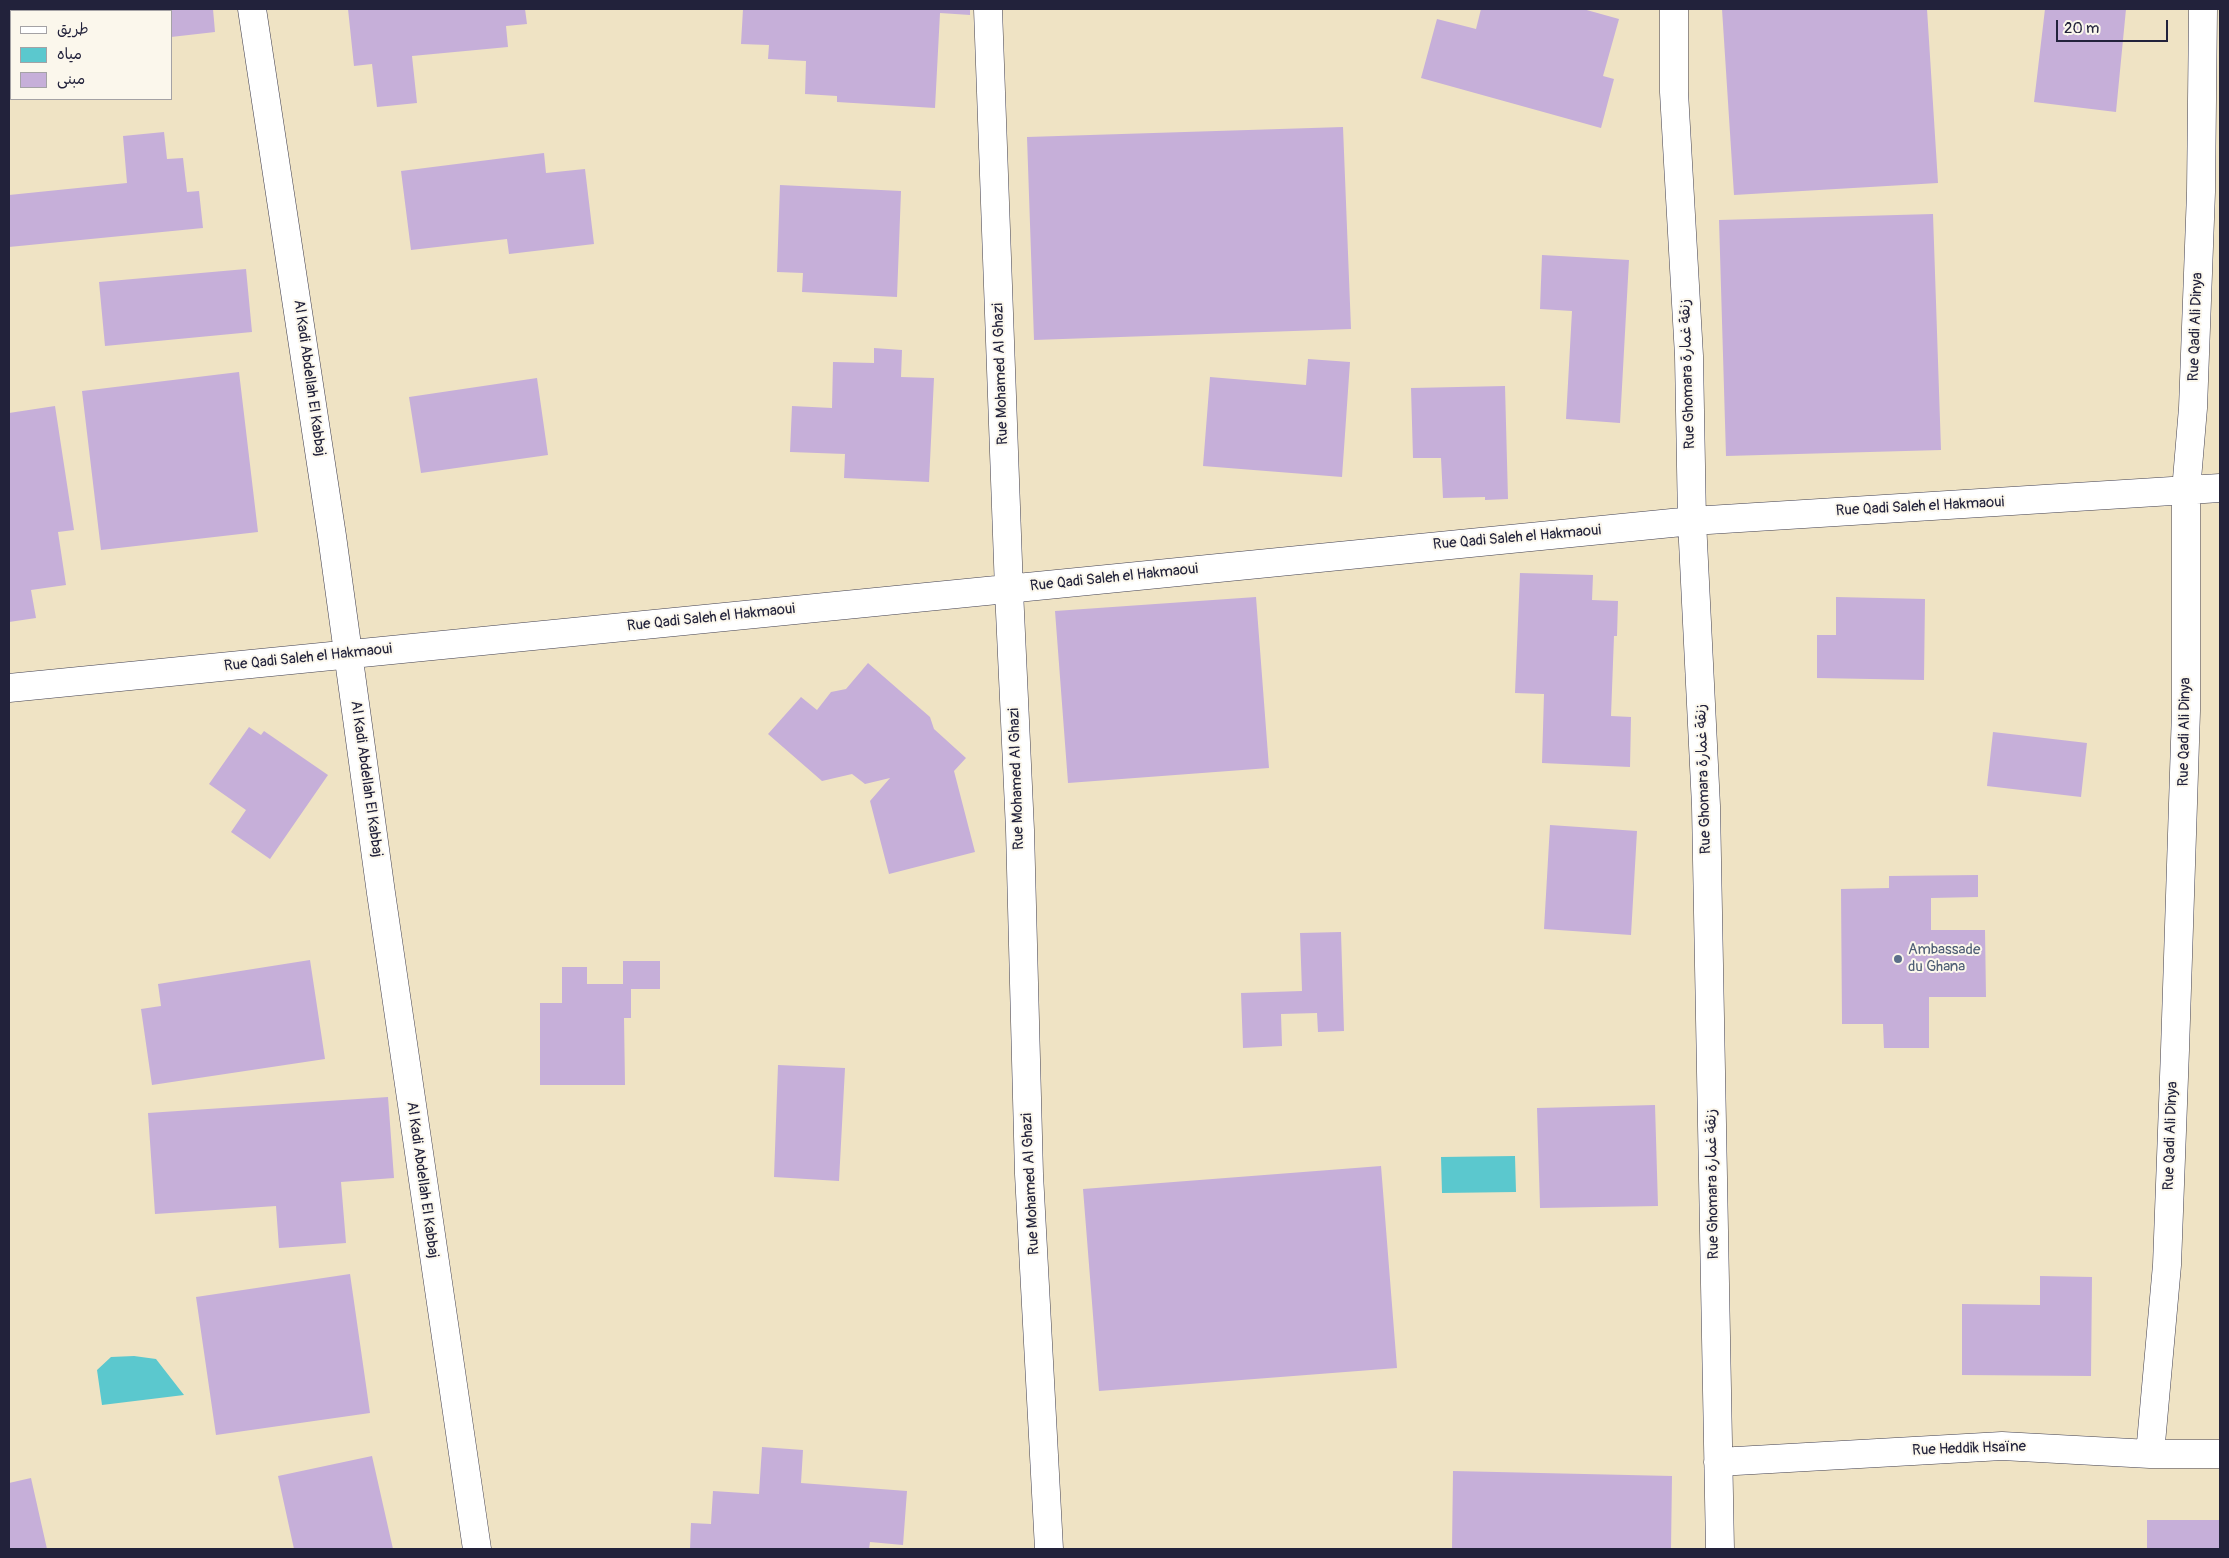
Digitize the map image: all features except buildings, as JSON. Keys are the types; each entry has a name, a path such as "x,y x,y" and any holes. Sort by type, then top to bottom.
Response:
{"street":[{"name":"Al Kadi Abdellah El Kabbaj","path":"252,9 349,654 381,894 477,1549"},
{"name":"Rue Mohamed Al Ghazi","path":"988,9 1009,590 1020,830 1029,1174 1049,1549"},
{"name":"Rue Ghomara زنقة غمارة","path":"1674,9 1674,92 1689,356 1692,521 1706,806 1720,1549"},
{"name":"Rue Qadi Ali Dinya","path":"2150,1454 2167,1265 2186,711 2186,491 2193,408 2200,202 2203,9"},
{"name":"Rue Qadi Saleh el Hakmaoui","path":"9,688 744,614 1009,590 1414,547 1692,521 2220,488"},
{"name":"Rue Heddik Hsaïne","path":"1718,1462 2002,1446 2150,1454 2220,1454"}],"water":[{"path":"1515,1156 1516,1192 1442,1193 1441,1157"},
{"path":"134,1356 156,1359 184,1395 102,1405 97,1370 111,1357"}],"place":[{"name":"Ambassade du Ghana","path":"1898,959"}]}
